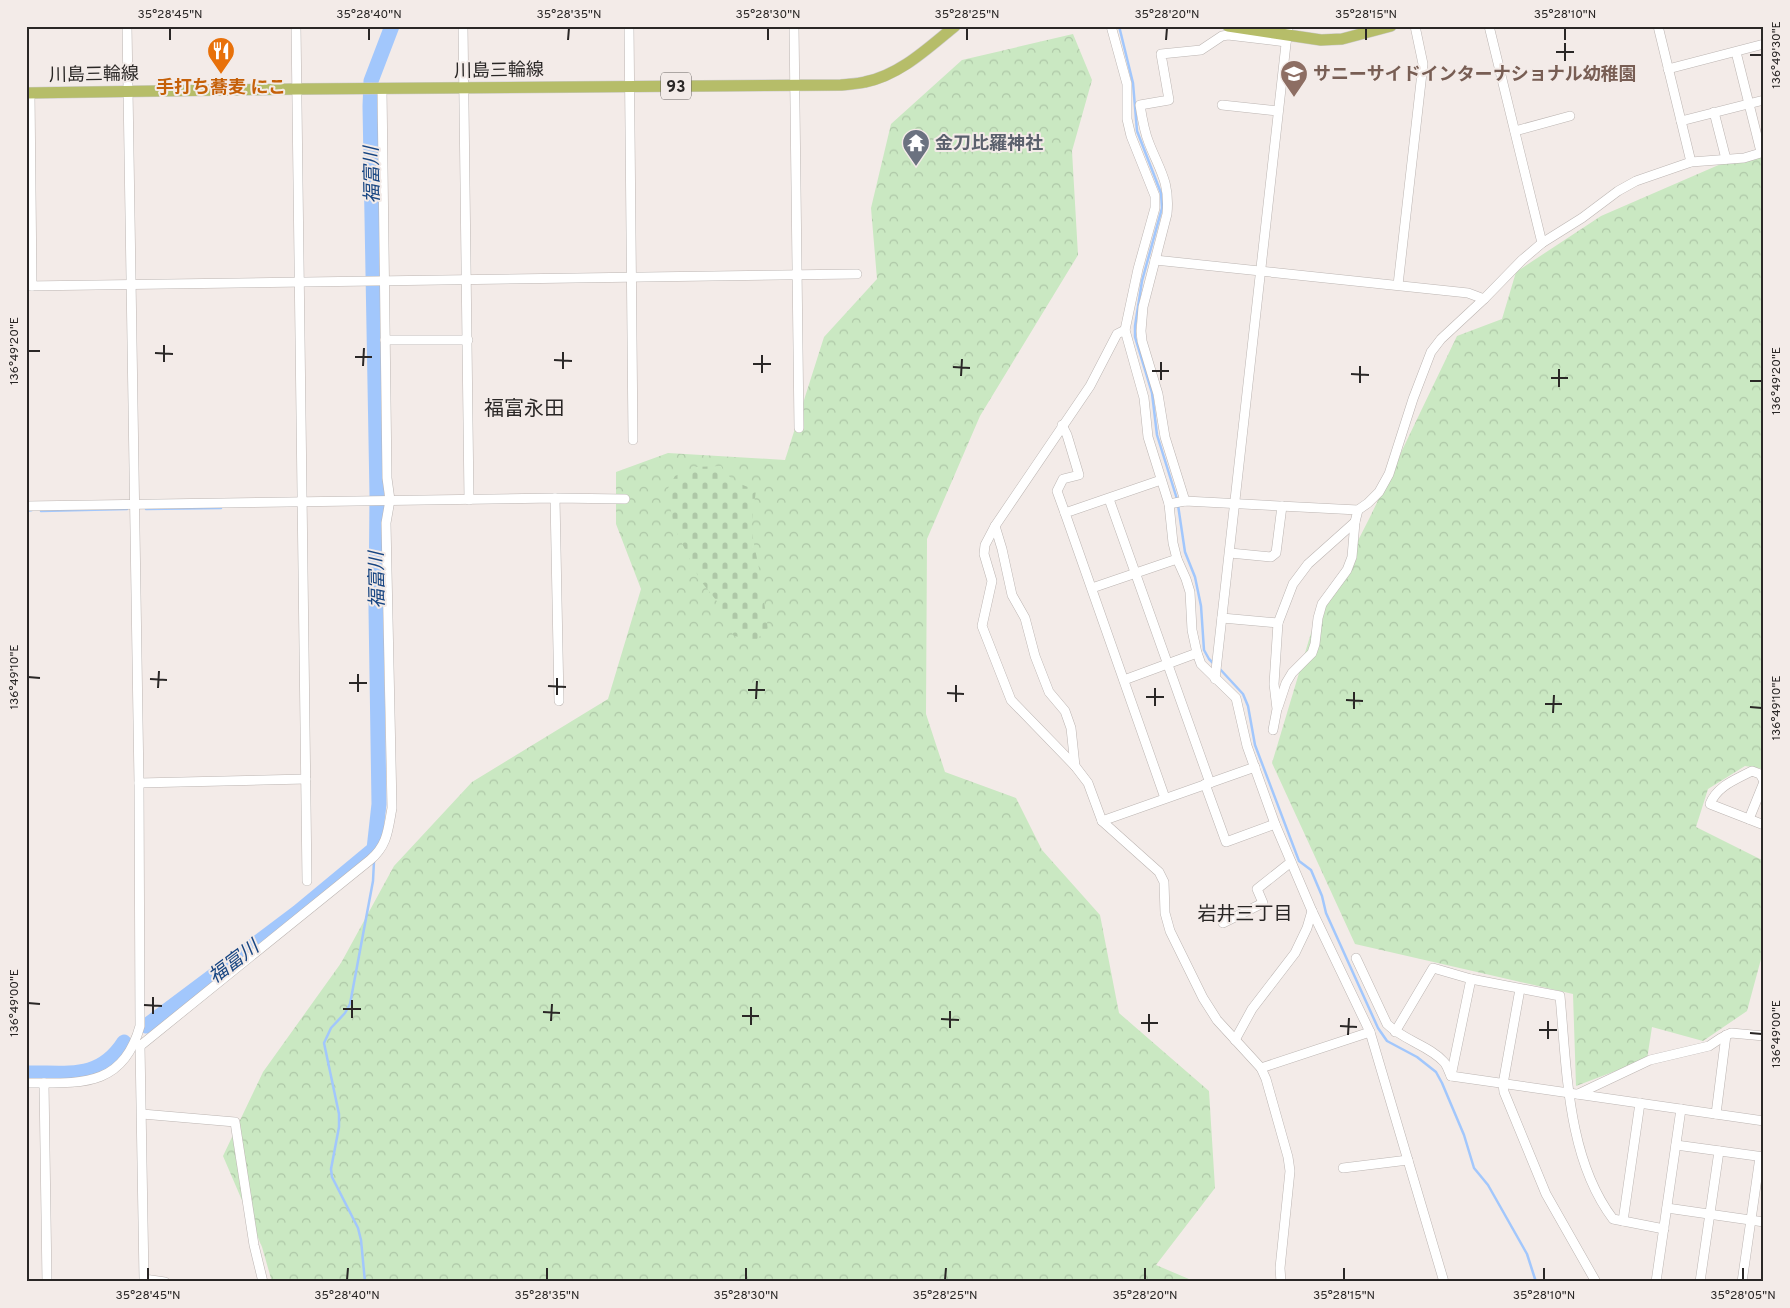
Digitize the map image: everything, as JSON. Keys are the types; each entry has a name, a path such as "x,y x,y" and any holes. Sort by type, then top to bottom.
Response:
{"main road":[{"name":"川島三輪線","path":"28,93 841,85 866,82 887,75 921,54 955,26"},
{"path":"1228,26 1321,40 1342,39 1391,26"}],"street":[{"path":"127,26 139,783 140,1026 138,1044 142,1114 144,1278 166,1282"},
{"path":"296,26 307,881"},
{"path":"463,26 469,500"},
{"path":"629,26 633,440"},
{"path":"794,26 800,428"},
{"path":"1111,26 1127,84 1127,119 1131,136 1156,196 1155,208 1138,269 1125,330 1144,398 1148,437 1161,480 1177,502"},
{"path":"1398,285 1423,64 1415,26"},
{"path":"1489,26 1542,243"},
{"path":"1658,26 1690,162"},
{"path":"1216,675 1287,35 1228,35 1222,36 1201,50 1160,54 1169,100 1140,105 1148,142 1168,188 1167,214 1144,308 1141,331 1142,341 1158,394 1177,502 1173,543 1176,559 1190,592 1192,630 1197,653 1201,664 1216,675 1236,698 1247,746 1275,824 1312,911 1370,1032 1444,1282"},
{"path":"1668,68 1764,44"},
{"path":"1177,502 1235,503 1358,510 1368,503 1379,492 1389,474 1413,399 1431,352 1441,339 1522,260 1542,243 1582,218 1618,191 1636,181 1690,162 1744,158 1762,152 1736,52"},
{"path":"26,1083 78,1083 108,1073 124,1060 138,1044 374,857 382,848 387,834 392,808 380,89"},
{"path":"28,93 29,286 857,274"},
{"path":"1681,121 1764,100"},
{"path":"1222,106 1278,111"},
{"path":"1714,112 1726,159"},
{"path":"1515,131 1570,116"},
{"path":"1155,260 1468,293 1484,299"},
{"path":"1125,330 1117,334 1090,386 994,526 985,545 984,554 992,582 982,626 1011,700 1075,766 1088,783 1102,820 1159,872 1164,882 1165,914 1170,931 1203,998 1217,1020 1261,1068 1266,1079 1290,1171 1280,1268 1281,1282"},
{"path":"385,340 468,340"},
{"path":"1062,426 1067,435 1078,475 1063,480 1057,491 1165,798"},
{"path":"1065,514 1161,480"},
{"path":"555,498 560,701"},
{"path":"26,506 625,498"},
{"path":"1109,499 1167,664 1226,842 1275,824"},
{"path":"1230,553 1271,557 1276,553 1282,506"},
{"path":"1273,730 1286,683 1292,673 1312,653 1322,604 1347,570 1352,557 1358,510"},
{"path":"1277,710 1274,684 1278,623 1293,584 1308,564 1355,522"},
{"path":"994,526 1002,549 1012,595 1025,618 1035,656 1049,692 1065,711 1071,728 1075,766"},
{"path":"1092,588 1176,559"},
{"path":"1222,618 1278,623"},
{"path":"1124,680 1197,653"},
{"path":"1102,820 1255,767"},
{"path":"1749,819 1764,782 1760,774 1752,771 1721,788 1714,794 1710,804 1749,819 1764,824"},
{"path":"139,783 306,779"},
{"path":"1223,923 1263,903 1257,889 1291,862"},
{"path":"1235,1040 1252,1009 1295,953 1307,928 1312,911"},
{"path":"1356,958 1387,1024 1395,1032 1423,1047 1445,1062 1451,1076"},
{"path":"1395,1032 1433,968 1472,979 1560,996 1582,1156 1590,1182 1613,1219 1664,1229"},
{"path":"1451,1076 1472,979"},
{"path":"1520,989 1503,1084 1504,1092 1546,1194 1596,1282"},
{"path":"1261,1068 1370,1032"},
{"path":"1574,1094 1650,1060 1709,1046 1731,1033 1764,1036"},
{"path":"1716,1114 1726,1035"},
{"path":"1451,1076 1764,1121"},
{"path":"44,1083 47,1282"},
{"path":"1623,1221 1640,1103"},
{"path":"1656,1282 1681,1109"},
{"path":"142,1114 235,1122 254,1246 263,1282"},
{"path":"1676,1145 1762,1157 1742,1282"},
{"path":"1700,1282 1719,1151"},
{"path":"1344,1168 1408,1160"},
{"path":"1667,1208 1764,1222"}],"green space":[{"path":"1073,34 1092,80 1072,151 1078,255 980,416 927,539 926,714 945,772 1016,798 1042,850 1100,915 1119,1013 1209,1091 1215,1188 1156,1265 1196,1282 272,1282 262,1247 223,1156 263,1072 341,963 394,866 472,782 608,699 641,589 616,524 616,472 668,453 785,460 824,337 877,279 871,208 891,124 962,60"},
{"path":"1764,154 1764,769 1745,766 1708,789 1696,827 1764,861 1764,948 1747,1011 1703,1041 1652,1027 1647,1059 1576,1086 1573,994 1355,944 1272,763 1311,633 1370,517 1457,336 1502,319 1516,272 1601,216 1737,157"},
{"path":"721,466 736,481 756,490 751,528 768,628 753,643 733,635 720,605 700,580 674,527 667,490 675,476 695,467"}],"waterway":[{"name":"福富川","path":"146,1026 298,912 374,849 379,804 376,610 377,495 370,106 371,81 392,26"},
{"path":"1119,26 1133,83 1137,131 1161,193 1162,208 1142,281 1135,337 1152,393 1157,435 1177,499"},
{"path":"1178,505 1185,552 1195,577 1201,606 1204,650 1215,665"},
{"path":"146,509 221,508"},
{"path":"41,511 127,509"},
{"path":"26,511 32,510"},
{"path":"1219,668 1243,694 1248,706 1255,745 1299,861 1311,870 1322,896 1326,913 1378,1028 1387,1041 1417,1057 1436,1072 1464,1135 1474,1168 1488,1185 1527,1254 1536,1282"},
{"path":"365,1282 358,1228 332,1177 331,1169 339,1127 339,1114 324,1043 331,1028 345,1013 350,1004 373,881 374,861"},
{"name":"福富川","path":"26,1073 68,1073 93,1069 104,1063 124,1042"}],"place":[{"name":"手打ち蕎麦 にこ","path":"221,75"},
{"name":"サニーサイドインターナショナル幼稚園","path":"1294,98"},
{"name":"金刀比羅神社","path":"916,167"}],"district":[{"name":"福富永田","path":"524,408"},
{"name":"岩井三丁目","path":"1245,913"}]}
